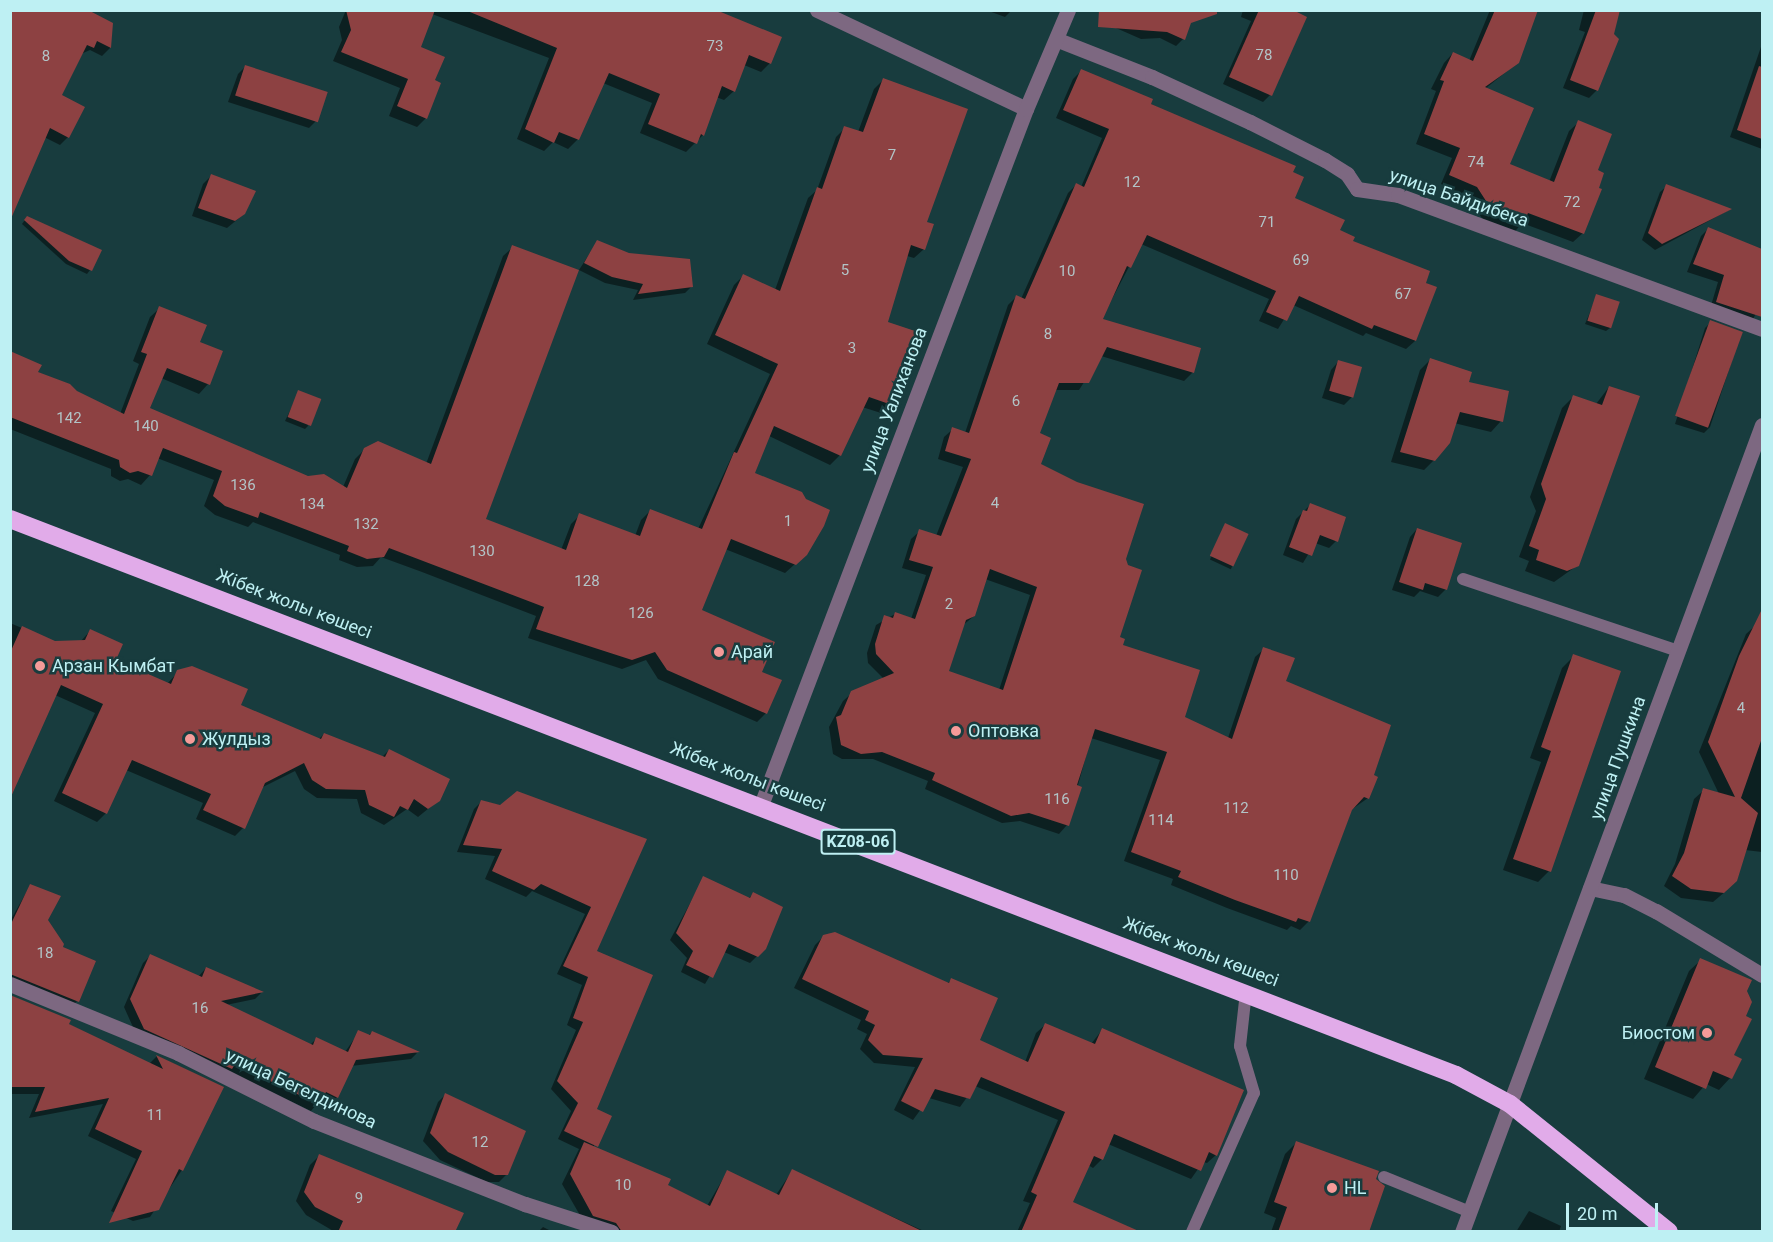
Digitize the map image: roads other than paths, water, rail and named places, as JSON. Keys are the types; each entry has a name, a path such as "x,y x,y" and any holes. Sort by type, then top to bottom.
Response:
{"highway":[{"name":"Жібек жолы көшесі","path":"10,519 761,805 1456,1075 1510,1104 1670,1232"}],"street":[{"path":"817,10 1026,109"},
{"name":"улица Уалиханова","path":"761,805 1026,109 1058,40 1068,10"},
{"name":"улица Байдибека","path":"1058,40 1152,77 1260,127 1325,160 1347,174 1357,189 1398,195 1762,329"},
{"name":"улица Пушкина","path":"1462,1232 1762,425"},
{"path":"1590,888 1624,895 1656,911 1762,975"},
{"name":"улица Бегелдинова","path":"10,984 178,1053 314,1121 525,1204 612,1232"}],"lane":[{"path":"1463,579 1678,651"},
{"path":"1192,1232 1254,1093 1248,1063 1240,1046 1246,992"},
{"path":"1384,1177 1470,1212"}],"place":[{"name":"Арай","path":"719,652"},
{"name":"Арзан Кымбат","path":"40,666"},
{"name":"Оптовка","path":"956,731"},
{"name":"Жулдыз","path":"190,739"},
{"name":"Биостом","path":"1707,1033"},
{"name":"HL","path":"1332,1188"}]}
